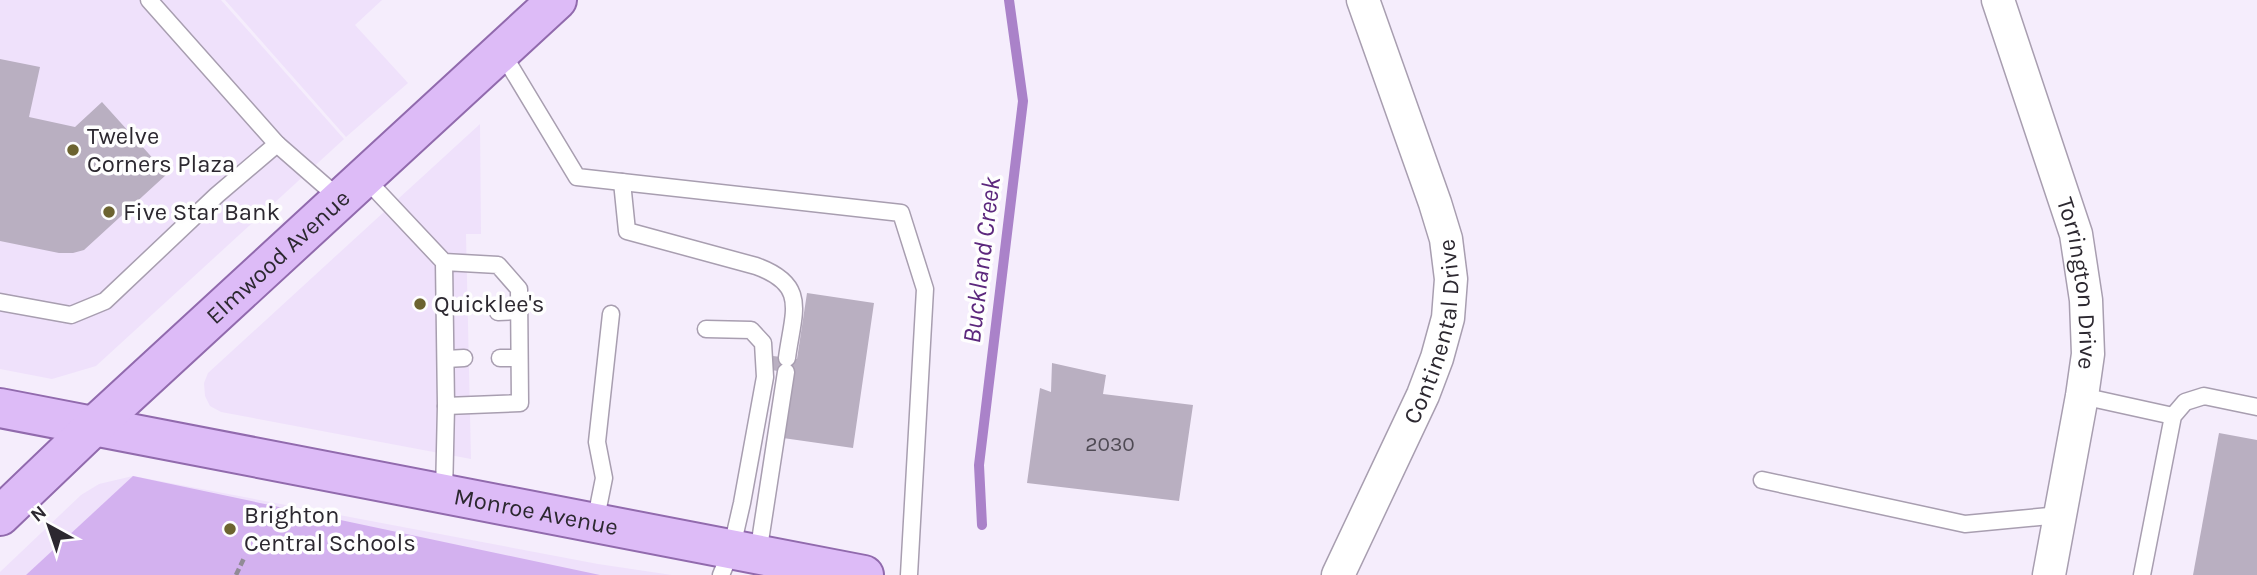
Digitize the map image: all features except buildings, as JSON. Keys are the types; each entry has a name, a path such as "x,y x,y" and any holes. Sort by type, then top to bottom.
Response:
{"main road":[{"name":"Elmwood Avenue","path":"0,516 557,0"},
{"name":"Monroe Avenue","path":"0,408 595,523 757,563 864,575"}],"street":[{"name":"Continental Drive","path":"1338,575 1432,370 1447,318 1451,279 1446,239 1435,203 1363,0"},
{"name":"Torrington Drive","path":"1998,0 2076,234 2086,300 2088,354 2049,575"}],"lane":[{"path":"149,0 277,144 352,188 444,262 498,265 519,289 520,403 446,406"},
{"path":"501,51 577,177 901,213 925,289 909,575"},
{"path":"0,302 71,315 105,300 217,195 277,144"},
{"path":"622,182 627,232 774,273 788,284 795,299 757,563"},
{"path":"443,494 446,359 453,313 444,262"},
{"path":"498,312 519,312"},
{"path":"595,523 604,478 597,442 611,314"},
{"path":"706,329 751,330 763,343 765,377 757,563"},
{"path":"446,359 464,358"},
{"path":"500,358 519,358"},
{"path":"2082,396 2174,416"},
{"path":"2143,575 2174,416 2185,402 2204,396 2257,407"},
{"path":"1762,480 1965,524 2060,515"}],"path":[{"path":"236,575 245,556"}],"shaded area":[{"path":"0,0 221,0 344,139 96,366 52,379 0,369"},
{"path":"225,0 382,0 355,25 408,83 346,137"},
{"path":"480,124 481,234 466,234 471,459 221,412 210,406 205,396 204,383 208,373"},
{"name":"Brighton Central Schools","path":"133,476 598,564 672,575 0,575 0,572 81,495 99,484"},
{"name":"Brighton Central Schools","path":"133,476 600,575 26,575"}],"waterway":[{"name":"Buckland Creek","path":"982,525 979,465 1023,101 1009,0"}],"place":[{"name":"Twelve Corners Plaza","path":"73,150"},
{"name":"Five Star Bank","path":"109,212"},
{"name":"Quicklee's","path":"420,304"},
{"name":"Brighton Central Schools","path":"230,529"}]}
